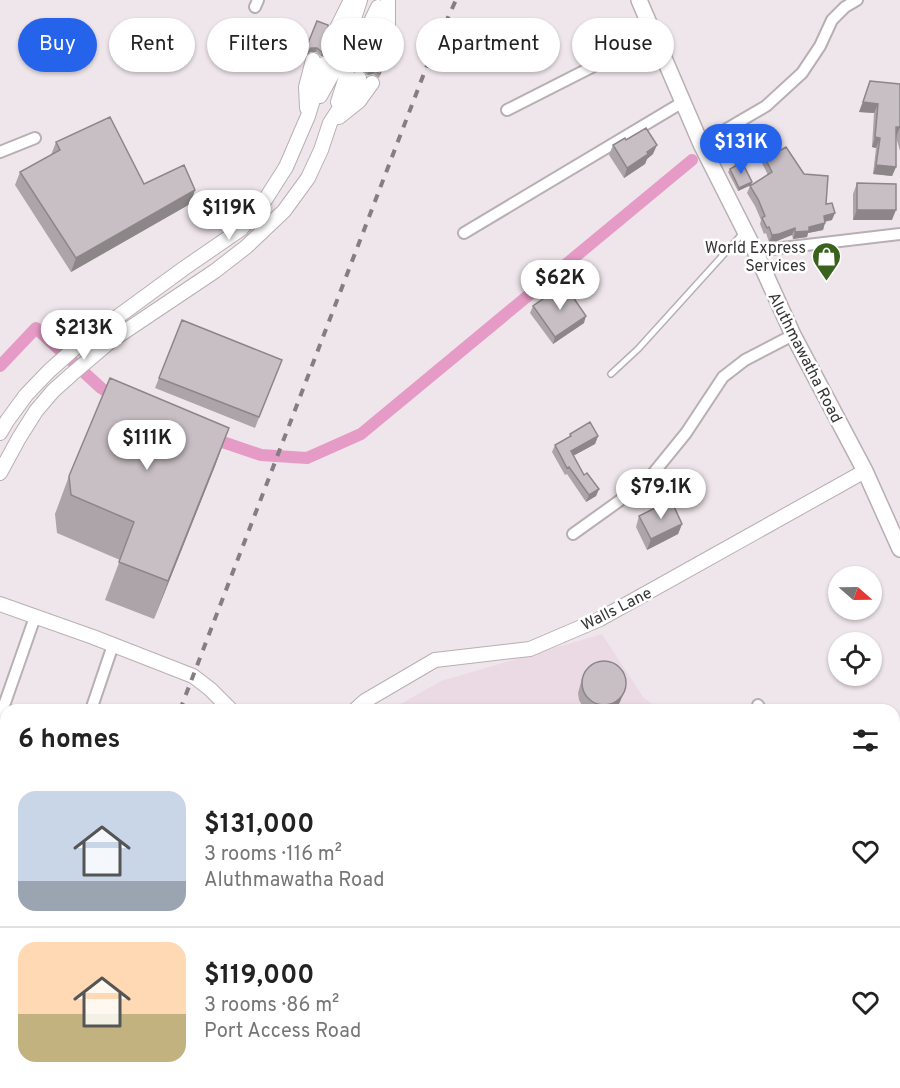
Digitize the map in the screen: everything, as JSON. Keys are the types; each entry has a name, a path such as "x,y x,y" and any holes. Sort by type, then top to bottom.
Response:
{"main road":[{"path":"345,0 349,18"},
{"path":"351,0 352,18"},
{"path":"357,18 360,0"},
{"path":"370,18 384,0"},
{"path":"384,0 387,18"},
{"name":"Aluthmawatha Road","path":"639,0 647,18"},
{"path":"308,116 306,87 340,72"},
{"path":"0,433 26,395 75,348 241,229 265,200 286,167 308,116 341,72"},
{"path":"0,473 24,429 52,392 112,340 215,271 246,247 285,211 308,178 321,150 342,72"},
{"path":"330,123 359,101 343,72"},
{"name":"Aluthmawatha Road","path":"670,72 701,144 755,251 793,334 865,471 900,549"},
{"name":"Walls Lane","path":"362,704 435,660 530,649 600,619 865,471"},
{"path":"0,604 193,676 225,704"}],"street":[{"path":"701,144 766,106 802,74 820,46 832,20 844,7 857,0"},
{"path":"507,110 582,72"},
{"path":"464,233 683,102"},
{"path":"0,152 35,138"},
{"path":"755,251 900,234"},
{"path":"573,534 647,481 686,433 723,377 745,360 793,334"},
{"path":"5,704 35,617"},
{"path":"94,704 113,645"}],"lane":[{"path":"611,374 638,349 745,231"}],"shaded area":[{"path":"602,634 643,697 652,704 401,704 441,681"}],"building":[{"path":"317,21 321,22 321,51 317,48 309,50 309,41"},
{"path":"870,81 900,84 900,127 896,127 896,167 876,165 880,138 875,137 878,104 863,102"},
{"path":"110,117 144,184 184,165 195,190 76,258 20,172 60,150 56,142"},
{"path":"646,128 657,145 627,168 613,145"},
{"path":"786,147 804,174 828,176 826,204 832,203 835,213 824,216 825,223 809,227 809,231 795,232 795,228 772,235 762,218 765,216 750,186 772,172 764,156 773,152 774,154"},
{"path":"742,162 752,182 739,188 730,169"},
{"path":"857,183 896,184 896,210 857,210"},
{"path":"564,284 586,316 555,337 533,306"},
{"path":"182,320 282,360 259,417 159,378"},
{"path":"110,378 229,428 168,581 119,562 134,522 71,495 69,476"},
{"path":"590,422 598,436 571,451 584,475 587,473 599,489 589,495 569,467 567,468 555,445"},
{"path":"671,500 682,524 651,539 639,516"},
{"path":"604,661 612,663 624,675 626,683 624,691 612,703 596,703 584,691 582,683 584,675 596,663"}],"waterway":[{"path":"208,437 261,455 307,458 361,434 692,160"},
{"path":"0,366 36,328 101,388 118,399"}],"railway":[{"path":"182,704 433,50 456,0"}],"place":[{"name":"World Express Services","path":"827,282"}]}
